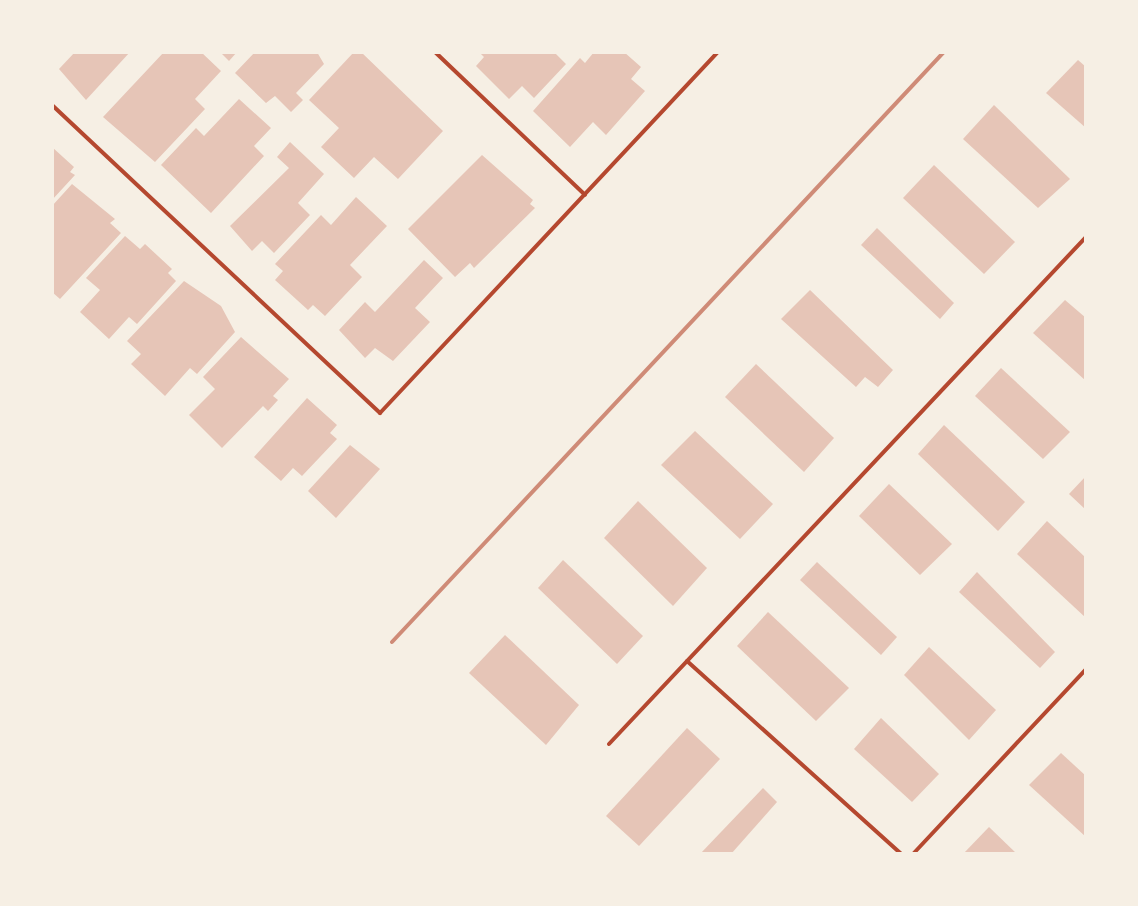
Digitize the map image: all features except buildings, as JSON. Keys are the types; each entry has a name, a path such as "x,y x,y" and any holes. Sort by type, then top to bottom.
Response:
{"lane":[{"path":"435,52 585,194"},
{"path":"52,105 380,413 718,52"},
{"path":"609,744 1086,237"},
{"path":"687,661 901,854"},
{"path":"913,854 1086,669"}],"railway":[{"path":"392,642 944,52"}]}
